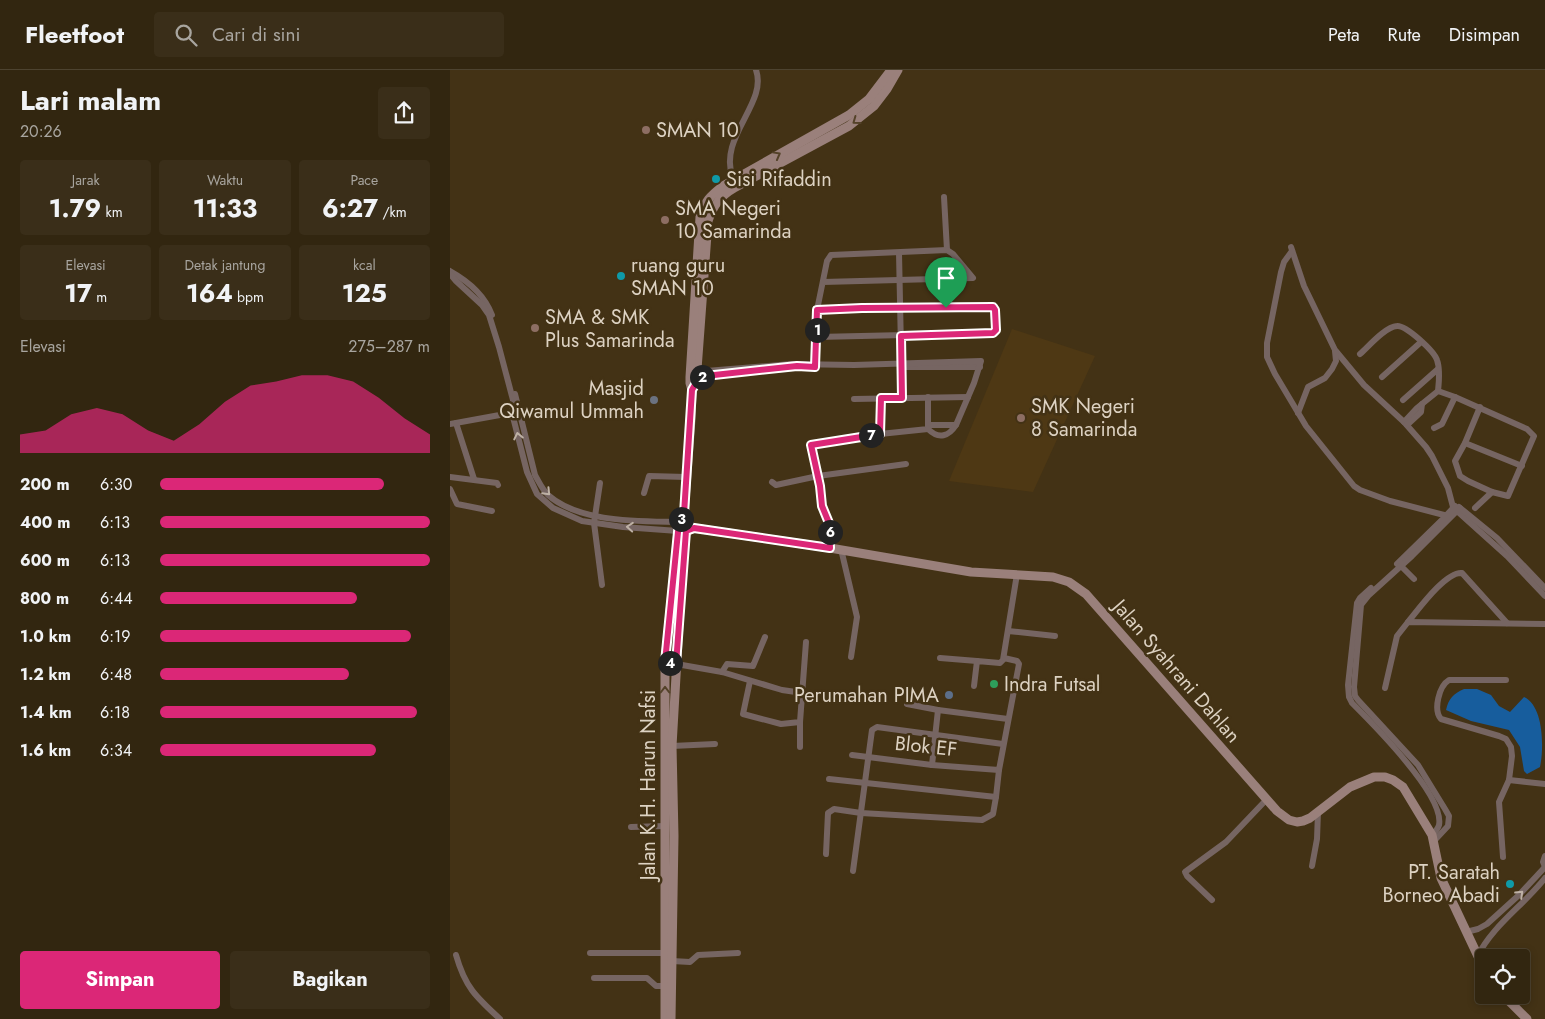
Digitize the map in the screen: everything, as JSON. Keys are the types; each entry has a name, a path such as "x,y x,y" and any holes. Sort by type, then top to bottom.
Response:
{"main road":[{"path":"685,525 692,390 690,383 693,375 708,221 712,211 719,199 728,191 820,138 850,115 869,99 891,70"},
{"path":"693,375 700,217 704,204 733,179 794,146 849,126 874,106 898,70"},
{"name":"Jalan Syahrani Dahlan","path":"685,525 830,546 841,550 971,572 1053,576 1069,582 1086,594 1277,811 1289,820 1303,821 1350,787 1374,777 1385,777 1403,787 1433,838 1441,878 1475,951"},
{"name":"Jalan K.H. Harun Nafsi","path":"668,1015 672,960 665,662 685,525"},
{"name":"Jalan K.H. Harun Nafsi","path":"668,1015 665,986 666,826 670,816 676,664 685,525"},
{"path":"1512,1004 1528,1019"}],"street":[{"path":"733,179 730,170 732,143 757,90 756,70"},
{"path":"944,197 947,250"},
{"path":"1449,516 1390,501 1354,486 1298,413 1267,357 1266,343 1280,272 1291,249 1304,286 1335,350 1364,385 1405,424 1432,456 1456,506 1545,596"},
{"path":"815,365 817,310 827,260 833,254 947,250 952,252 973,278 823,282"},
{"path":"899,253 902,398"},
{"path":"450,272 460,276 483,297 490,309 498,329 535,475 541,487 548,495 570,508 595,515 625,520 685,525"},
{"path":"450,272 456,281 482,305 489,315 500,347 513,400 512,413 527,472 537,494 553,508 594,523 623,527 685,525"},
{"path":"817,310 993,307 995,310 996,330 993,333 817,338"},
{"path":"1360,354 1386,331 1395,326 1406,328 1435,355 1438,369 1438,391"},
{"path":"1382,377 1421,342"},
{"path":"1298,413 1308,387 1325,378 1332,369 1336,361 1335,350"},
{"path":"693,375 815,365 838,368 980,364 956,425 950,433 943,436 936,435 928,427 928,397"},
{"path":"1403,400 1438,369"},
{"path":"1405,424 1417,408 1438,391"},
{"path":"1438,391 1480,407 1528,429 1532,433 1534,436 1510,495 1506,496 1492,492 1460,476 1456,461 1480,407"},
{"path":"854,399 968,397"},
{"path":"1434,428 1442,424 1455,397"},
{"path":"880,434 881,398"},
{"path":"474,479 453,424 520,411"},
{"path":"830,546 829,523 822,506 812,445 928,427 956,425"},
{"path":"1465,442 1522,466"},
{"path":"772,482 776,485 818,476 906,464"},
{"path":"644,493 649,476 686,477"},
{"path":"450,477 474,479 497,483 498,485"},
{"path":"600,483 594,523 602,585"},
{"path":"450,489 457,504 492,511"},
{"path":"1475,508 1492,492"},
{"path":"1433,838 1448,826 1448,816 1441,803 1418,765 1358,700 1354,692 1361,605 1449,516 1456,506"},
{"path":"1456,506 1496,538 1545,588"},
{"path":"1433,838 1439,824 1439,817 1413,769 1388,739 1352,703 1349,697 1348,685 1355,612 1360,598 1449,516"},
{"path":"841,550 857,617 851,657"},
{"path":"1401,566 1414,579"},
{"path":"1385,688 1396,636 1451,575 1458,572 1462,573 1507,624"},
{"path":"940,658 1000,662 1004,658 1017,574"},
{"path":"1408,622 1545,624"},
{"path":"1008,631 1055,636"},
{"path":"722,672 727,664 753,666 765,637"},
{"path":"800,747 806,642"},
{"path":"826,854 828,813 834,809 861,813 982,820 992,814 1003,744 1020,664 1017,661 1004,658"},
{"path":"974,686 977,661"},
{"path":"665,662 722,672 782,690 803,693"},
{"path":"1503,857 1499,802 1509,780 1512,756 1511,747 1506,739 1441,719 1436,709 1442,689 1449,680 1506,680"},
{"path":"750,681 742,712 744,715 782,724 800,722"},
{"path":"907,704 1008,719"},
{"path":"932,765 938,710"},
{"path":"853,870 871,732 877,727 1003,744"},
{"path":"672,746 715,744"},
{"name":"Blok EF","path":"852,755 932,765 980,767 999,770"},
{"path":"1509,780 1545,784 1544,776"},
{"path":"829,779 996,797"},
{"path":"1212,900 1186,876 1185,872 1226,842 1267,799"},
{"path":"1434,807 1441,803"},
{"path":"1312,866 1317,840 1318,812"},
{"path":"631,827 666,826"},
{"path":"1466,932 1487,924 1519,895 1545,867 1543,862 1545,856"},
{"path":"1482,949 1494,930 1545,878"},
{"path":"1487,924 1494,930"},
{"path":"590,953 665,953"},
{"path":"672,960 690,962 698,955 738,953"},
{"path":"456,955 465,982 474,994 500,1019"},
{"path":"594,978 647,978 656,986 665,986"}],"shaded area":[{"name":"SMK Negeri 8 Samarinda","path":"1012,329 1095,356 1033,492 949,481"}],"water":[{"path":"1464,689 1477,689 1491,695 1499,706 1510,712 1524,697 1531,702 1536,709 1541,728 1542,749 1540,767 1527,774 1524,771 1520,747 1509,730 1471,721 1446,710 1452,697"}],"place":[{"name":"SMAN 10","path":"646,130"},
{"name":"Sisi Rifaddin","path":"716,179"},
{"name":"SMA Negeri 10 Samarinda","path":"665,220"},
{"name":"ruang guru SMAN 10","path":"621,276"},
{"name":"SMA & SMK Plus Samarinda","path":"535,328"},
{"name":"Masjid Qiwamul Ummah","path":"654,400"},
{"name":"SMK Negeri 8 Samarinda","path":"1021,418"},
{"name":"Indra Futsal","path":"994,684"},
{"name":"Perumahan PIMA","path":"949,695"},
{"name":"PT. Saratah Borneo Abadi","path":"1510,884"}],"route":[{"path":"993,307 995,310 996,331 994,333 901,336 902,398 881,398 880,434 811,445 820,486 822,506 830,528 830,548 694,528 686,531 676,664 665,662 679,522 684,514 692,390 696,383 696,377 797,366 815,367 817,310 946,308 993,307"}]}
